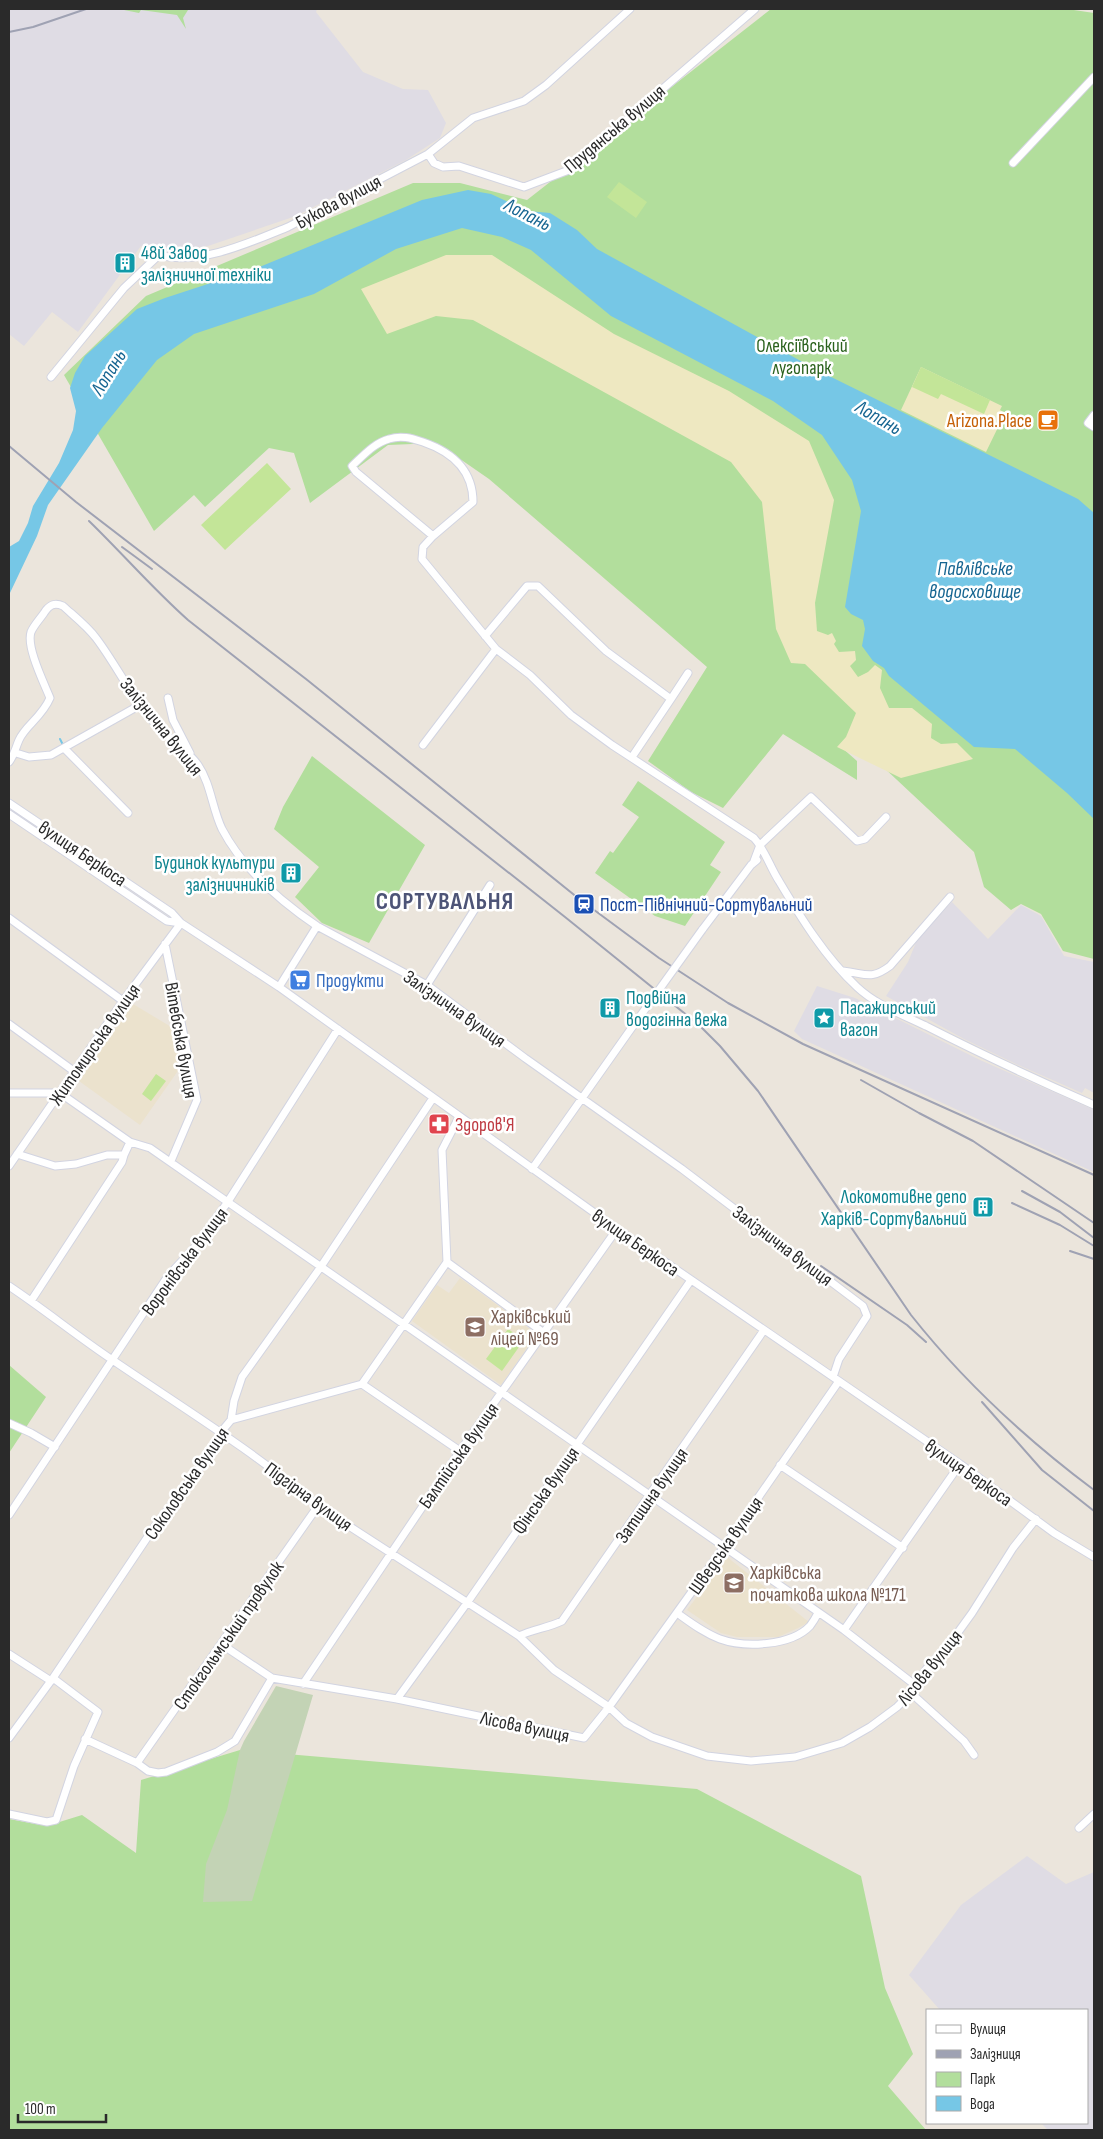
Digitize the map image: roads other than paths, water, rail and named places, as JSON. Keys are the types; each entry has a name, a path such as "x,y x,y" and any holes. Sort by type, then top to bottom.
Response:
{"street":[{"name":"Букова вулиця","path":"51,377 124,288 159,255 168,258 191,257 220,252 265,236 288,227 428,154 473,118 510,107 546,85 630,9"},
{"name":"Прудянська вулиця","path":"428,154 434,163 443,167 459,166 524,187 569,170 755,9"},
{"path":"1013,163 1094,77"},
{"path":"1094,415 1088,423 1094,427"},
{"path":"433,536 356,472 352,466 380,442 391,438 407,437 436,446 460,462 473,490 473,502 423,547 422,559 496,649 530,675 571,715 754,838 760,845 768,862 815,939 857,987 877,1001 1005,1066 1094,1105"},
{"path":"485,636 528,586 538,586 606,651 671,699"},
{"name":"Залізнична вулиця","path":"16,753 19,740 44,711 50,698 30,644 31,632 46,609 52,604 57,603 63,606 95,637 140,705 159,729 192,758 204,775 222,828 239,857 301,915 317,926 427,985 682,1169 863,1306"},
{"path":"423,745 496,649"},
{"path":"632,757 688,673"},
{"path":"168,698 173,720 192,758"},
{"path":"9,762 16,753 28,757 51,755 140,705"},
{"path":"66,747 128,812"},
{"path":"532,1169 702,930 754,861 760,845 812,797 857,841 865,839 886,817"},
{"name":"вулиця Беркоса","path":"9,803 172,913 180,923 279,987 617,1229 960,1464 1054,1533 1094,1557"},
{"name":"вулиця Беркоса","path":"9,814 167,921 180,923"},
{"path":"754,861 760,859 768,862"},
{"path":"427,985 490,885"},
{"path":"843,971 870,976 880,973 890,966 950,897"},
{"path":"9,918 123,1001"},
{"name":"Житомирська вулиця","path":"9,1166 123,1001 180,923"},
{"path":"279,987 317,926"},
{"name":"Вітебська вулиця","path":"164,944 197,1100 171,1161"},
{"path":"9,1024 75,1072"},
{"name":"Воронівська вулиця","path":"9,1516 168,1276 195,1248 227,1203 338,1029"},
{"path":"9,1093 60,1093 130,1142 150,1148 171,1161 320,1268 844,1630 915,1685"},
{"name":"Соколовська вулиця","path":"10,1735 52,1680 155,1526 212,1452 221,1432 231,1420 234,1401 242,1377 320,1268 433,1098"},
{"path":"231,1420 362,1384 447,1262 442,1150 459,1117"},
{"path":"31,1301 122,1162 130,1142"},
{"path":"17,1154 55,1166 76,1164 107,1155 124,1155"},
{"name":"Балтійська вулиця","path":"303,1684 460,1451 617,1229"},
{"path":"447,1262 544,1334"},
{"name":"Фінська вулиця","path":"397,1698 467,1603 692,1280"},
{"name":"Підгірна вулиця","path":"9,1286 113,1360 221,1432 294,1485 318,1506 519,1636 554,1670 609,1707"},
{"name":"Шведська вулиця","path":"609,1707 724,1547 836,1379 839,1359 867,1316 863,1306"},
{"name":"Затишна вулиця","path":"519,1636 531,1630 553,1626 562,1621 651,1496 764,1330"},
{"path":"362,1384 460,1451"},
{"path":"9,1423 31,1433 55,1448"},
{"path":"844,1630 960,1464"},
{"path":"780,1465 903,1548"},
{"name":"Стокгольмський провулок","path":"137,1763 318,1506"},
{"name":"Лісова вулиця","path":"221,1644 272,1678 397,1698 584,1738 609,1707 626,1723 652,1737 707,1756 751,1761 795,1757 842,1744 870,1728 897,1707 911,1693 915,1685 951,1642 1013,1548 1036,1519"},
{"path":"677,1613 702,1631 721,1640 740,1644 762,1644 781,1641 800,1633 810,1626 818,1612"},
{"path":"9,1654 52,1680 98,1712 56,1820 47,1822 9,1814"},
{"path":"86,1739 152,1772 166,1772 218,1752 235,1742 272,1678"},
{"path":"911,1693 964,1741 974,1755"},
{"path":"1079,1828 1094,1814"}],"water":[{"name":"Павлівське водосховище","path":"468,190 491,194 528,211 550,213 577,230 597,249 819,371 1078,499 1094,513 1094,819 1067,793 1015,749 974,747 889,676 884,668 873,661 862,646 865,629 863,620 851,614 845,607 861,511 852,480 822,435 773,401 611,316 531,250 502,237 462,228 396,249 314,294 194,334 157,360 102,428 48,505 37,536 9,595 9,547 19,541 28,523 33,506 59,463 73,430 76,411 70,388 75,373 85,356 137,309 257,268 422,200"}],"waterway":[{"path":"60,739 63,745"}],"railway":[{"path":"9,32 33,27 86,9"},
{"path":"9,446 76,502 306,679 578,898 659,958 728,1003 803,1044 1094,1175"},
{"path":"89,521 188,620 699,1025 720,1046 758,1091 911,1315 931,1340 974,1386 1020,1430 1094,1490"},
{"path":"122,547 152,569"},
{"path":"861,1080 973,1141 1094,1223"},
{"path":"1022,1191 1060,1212 1094,1238"},
{"path":"1012,1203 1060,1225 1094,1246"},
{"path":"1070,1251 1094,1259"},
{"path":"821,1266 907,1325 926,1342"},
{"path":"982,1402 1042,1470 1094,1511"}],"place":[{"name":"48й Завод залізничної техніки","path":"125,263"},
{"name":"Arizona.Place","path":"1048,420"},
{"name":"Будинок культури залізничників","path":"291,873"},
{"name":"Пост-Північний-Сортувальний","path":"584,904"},
{"name":"Продукти","path":"300,980"},
{"name":"Подвійна водогінна вежа","path":"610,1008"},
{"name":"Пасажирський вагон","path":"824,1018"},
{"name":"Здоров'Я","path":"439,1124"},
{"name":"Локомотивне депо Харків-Сортувальний","path":"983,1207"},
{"name":"Харківський ліцей №69","path":"475,1327"},
{"name":"Харківська початкова школа №171","path":"734,1583"}],"district":[{"name":"СОРТУВАЛЬНЯ","path":"445,901"}],"water label":[{"name":"Лопань","path":"528,214"},
{"name":"Лопань","path":"108,372"},
{"name":"Лопань","path":"879,417"}],"park label":[{"name":"Олексіївський лугопарк","path":"802,356"}]}
